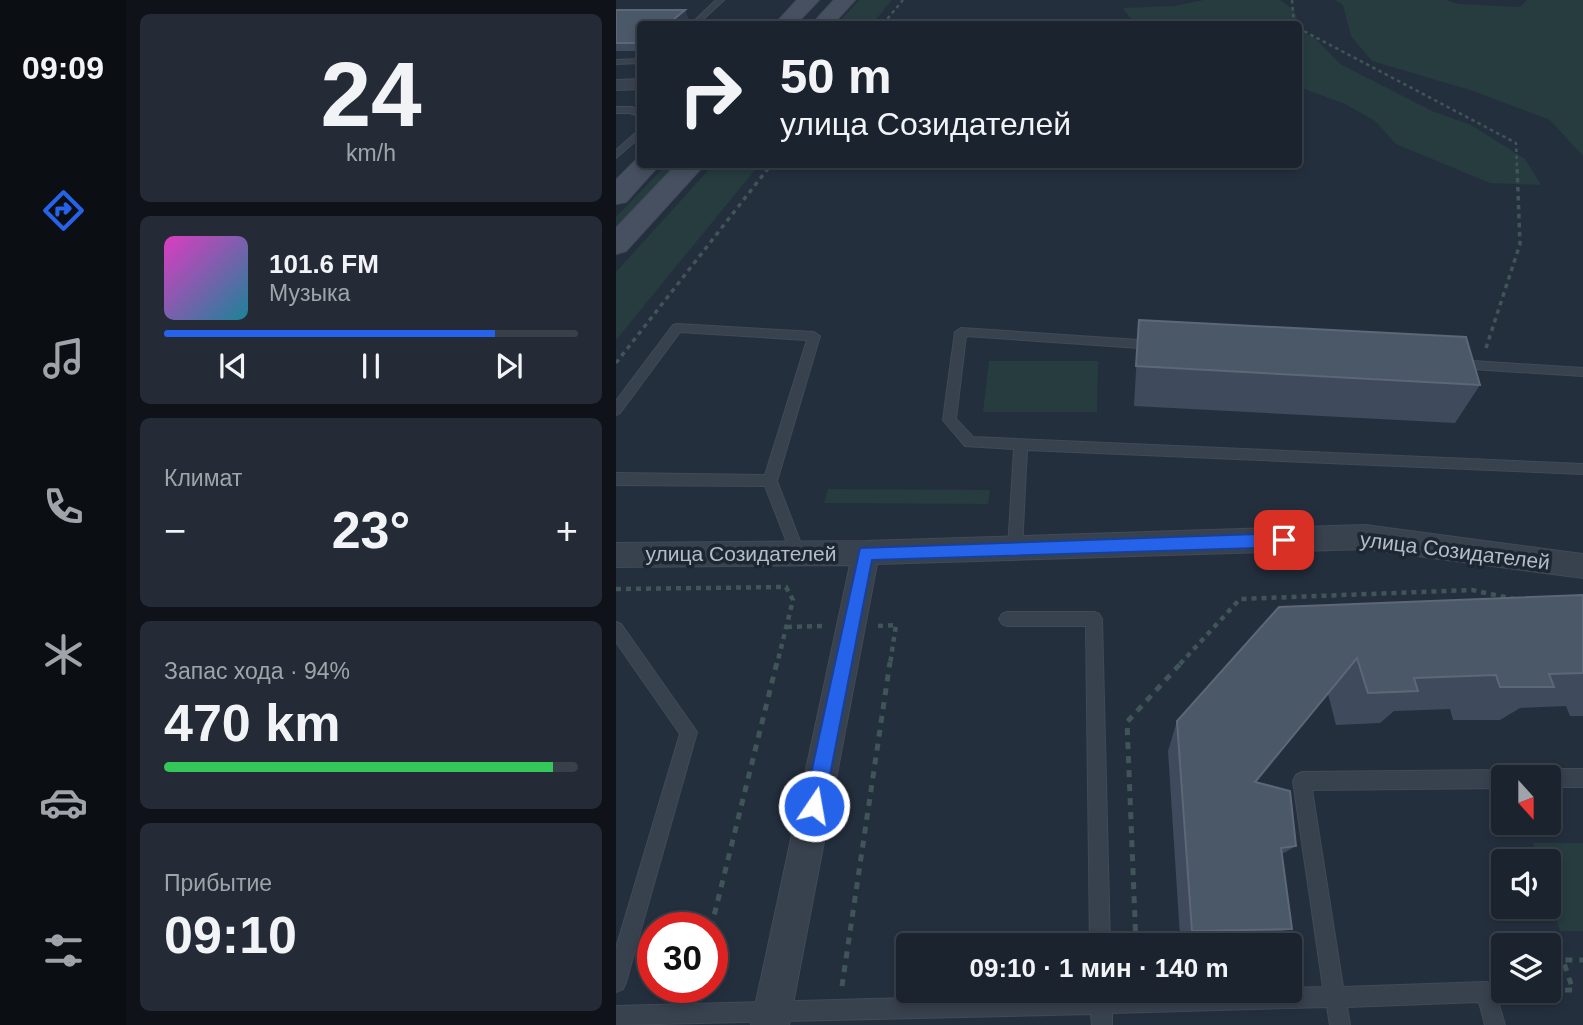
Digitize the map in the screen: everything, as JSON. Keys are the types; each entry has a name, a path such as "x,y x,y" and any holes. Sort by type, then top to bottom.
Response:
{"street":[{"path":"788,21 809,0"},
{"path":"825,21 845,0"},
{"path":"616,85 637,84"},
{"path":"616,196 643,168"},
{"path":"616,245 688,168"},
{"name":"улица Созидателей","path":"616,555 866,553 1365,537 1583,566"},
{"name":"улица Созидателей","path":"771,1018 866,553"}],"lane":[{"path":"697,21 720,0"},
{"path":"616,62 637,61"},
{"path":"616,110 637,112"},
{"path":"616,155 637,135"},
{"path":"616,410 677,328 814,336 770,481 798,554"},
{"path":"1166,345 961,332 949,420 970,442 1583,469"},
{"path":"1440,363 1583,372"},
{"path":"1015,548 1021,445"},
{"path":"616,479 770,481"},
{"path":"1007,619 1094,619 1100,933"},
{"path":"616,629 689,732 616,982"},
{"path":"1561,778 1583,778"},
{"path":"1340,1025 1302,781 1491,779"},
{"path":"1302,997 1486,992 1495,1025"},
{"path":"616,1016 771,1018 840,1010 970,1003"},
{"path":"1101,1003 1102,1025"}],"path":[{"path":"886,21 903,0"},
{"path":"1292,0 1294,21"},
{"path":"1302,30 1516,143 1520,244 1481,366"},
{"path":"616,363 769,168"},
{"path":"616,589 786,587 793,600 715,912"},
{"path":"1136,933 1127,722 1240,599 1472,590 1521,600"},
{"path":"787,627 896,625 840,1010"},
{"path":"1486,992 1573,990 1563,960 1583,960"}],"green space":[{"path":"859,0 892,0 874,21 840,21"},
{"path":"1204,0 1280,0 1294,10 1298,21 1133,21 1123,8 1174,6"},
{"path":"1335,0 1446,0 1458,4 1520,7 1527,0 1583,0 1583,156 1550,120 1473,91 1372,61 1351,36 1343,5"},
{"path":"1302,32 1315,38 1340,64 1432,111 1471,125 1525,159 1541,185 1490,183 1396,144 1375,121 1345,104 1302,88"},
{"path":"663,168 672,168 616,228 616,217"},
{"path":"710,168 757,168 616,340 616,272"},
{"path":"989,361 1098,361 1097,412 983,412"},
{"path":"828,489 990,490 988,504 824,503"},
{"path":"1533,843 1583,843 1583,931 1560,931 1556,919 1561,919 1561,849 1535,849"}],"building":[{"path":"616,10 685,10 672,21 637,21 637,43 616,43"},
{"path":"1139,320 1466,337 1480,385 1136,366"},
{"path":"1583,595 1583,673 1549,674 1554,687 1500,687 1496,675 1414,678 1418,691 1368,693 1357,658 1255,782 1290,791 1296,846 1281,848 1292,929 1192,931 1177,721 1279,607"}],"route":[{"path":"814,806 866,553 1284,540"}]}
